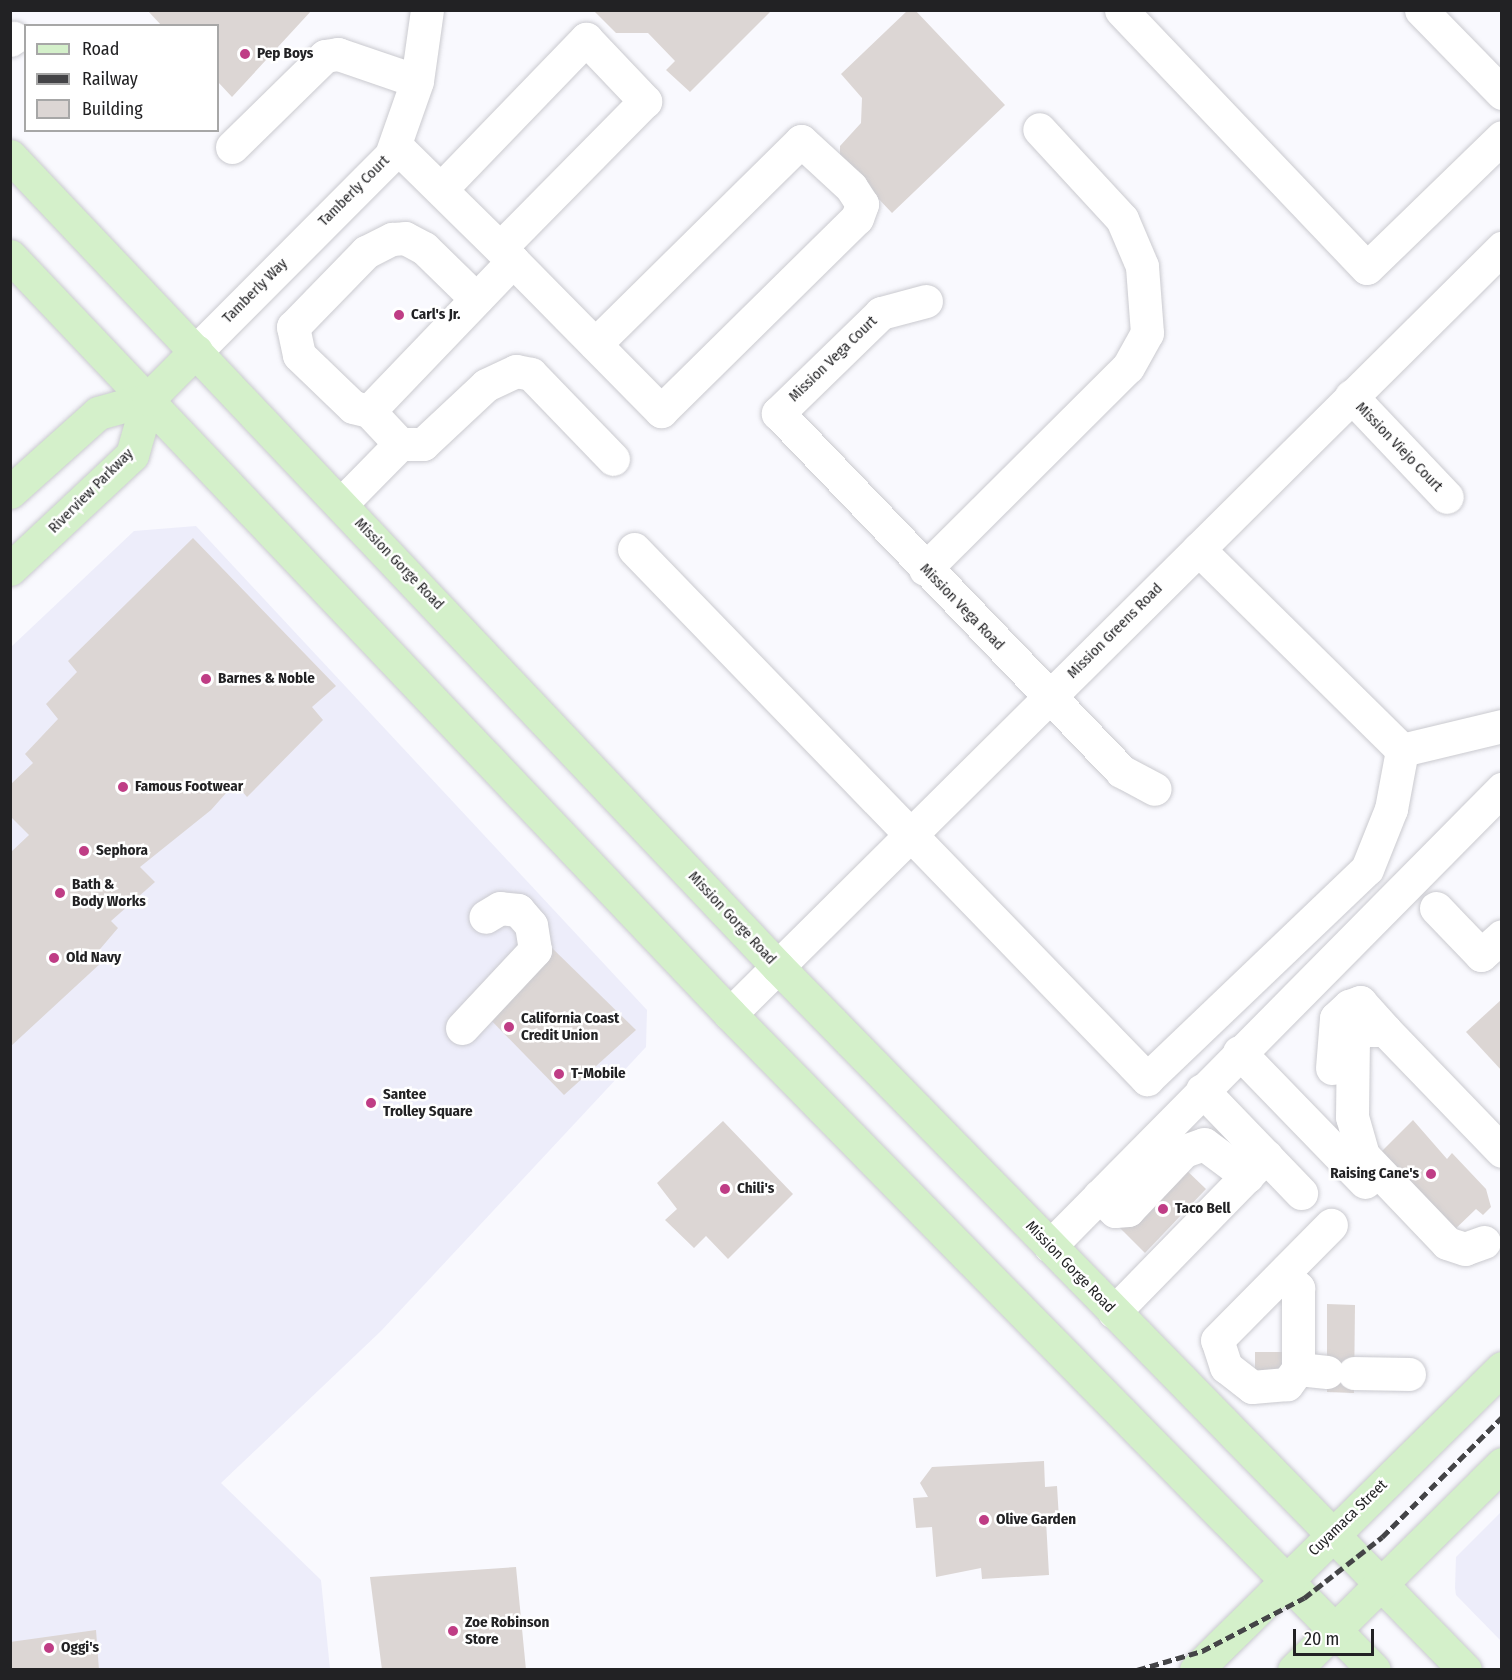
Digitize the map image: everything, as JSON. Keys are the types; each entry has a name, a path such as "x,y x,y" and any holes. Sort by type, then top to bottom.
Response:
{"main road":[{"name":"Mission Gorge Road","path":"10,156 778,967 1465,1670"},
{"path":"10,256 730,1014 1374,1670"},
{"name":"Riverview Parkway","path":"10,569 132,455 148,399 196,351"},
{"name":"Riverview Parkway","path":"10,492 98,413 148,399"},
{"name":"Cuyamaca Street","path":"1196,1670 1502,1368"},
{"path":"1294,1670 1502,1464"}],"street":[{"name":"Tamberly Court","path":"314,231 391,155 417,81 427,10"},
{"path":"1121,10 1367,267 1502,137"},
{"path":"1421,10 1502,93"},
{"path":"369,411 476,299 506,254 645,101 586,39 441,189"},
{"path":"232,147 325,56 338,54 417,81"},
{"path":"925,569 1128,367 1147,333 1142,266 1122,219 1039,129"},
{"path":"395,144 661,411 857,218 862,204 851,187 801,141 595,344"},
{"name":"Tamberly Way","path":"196,351 314,231"},
{"path":"400,444 369,411 353,407 298,356 293,327 366,252 392,239 405,238 424,248 476,299"},
{"name":"Mission Greens Road","path":"730,1014 1352,396 1496,263"},
{"name":"Mission Vega Court","path":"778,413 881,313 926,301"},
{"path":"341,504 400,444 423,444 486,385 516,371 531,374 613,459"},
{"name":"Mission Viejo Court","path":"1352,396 1448,497"},
{"name":"Mission Vega Road","path":"778,413 1048,698 1121,771 1155,789"},
{"path":"634,549 909,836 1147,1079 1366,869 1391,809 1402,750"},
{"path":"1198,549 1402,750"},
{"path":"1402,750 1502,726"},
{"path":"1050,1246 1239,1052 1502,789"},
{"path":"462,1028 535,950 531,925 518,910 500,908 485,917"},
{"path":"1436,908 1481,955 1502,936"},
{"path":"1493,1234 1465,1249 1448,1243 1363,1155 1352,1117 1353,1038 1365,1030 1385,1030 1502,1151"},
{"path":"1239,1052 1440,1259 1454,1266 1493,1234"},
{"path":"1202,1090 1256,1166"},
{"path":"1099,1196 1115,1211 1128,1210 1184,1151 1204,1144 1256,1166 1301,1193"},
{"path":"1114,1312 1256,1166"},
{"path":"1331,1224 1217,1340 1226,1367 1252,1387 1287,1384 1326,1371 1409,1374"},
{"path":"1282,1274 1298,1288 1326,1371"}],"shaded area":[{"path":"196,526 647,1010 646,1047 381,1331 221,1483 321,1580 330,1669 11,1670 11,647 134,531"},
{"path":"1501,1512 1501,1641 1456,1595 1455,1588 1456,1557"}],"building":[{"name":"Pep Boys","path":"147,10 312,10 232,97 219,83 219,24 160,24"},
{"path":"593,10 772,10 690,92 666,70 675,61 648,33 616,33"},
{"path":"908,10 915,10 1005,105 892,213 840,158 840,146 861,123 862,98 841,74"},
{"path":"193,538 336,686 312,707 323,720 247,797 235,783 211,810 140,867 155,882 111,921 118,928 95,955 102,962 10,1047 10,853 29,835 10,816 10,785 33,763 25,754 58,719 46,704 77,672 68,661"},
{"path":"552,948 636,1030 564,1095 484,1013"},
{"path":"1502,999 1502,1071 1466,1032"},
{"name":"Raising Cane's","path":"1413,1120 1447,1159 1452,1153 1486,1189 1491,1207 1483,1215 1476,1209 1449,1235 1375,1158"},
{"name":"Chili's","path":"723,1121 793,1194 728,1259 706,1236 694,1248 665,1220 677,1209 657,1183"},
{"name":"Taco Bell","path":"1181,1165 1206,1189 1145,1253 1120,1228"},
{"path":"1327,1304 1355,1305 1354,1393 1327,1392"},
{"path":"1255,1352 1285,1352 1285,1375 1255,1374"},
{"name":"Olive Garden","path":"1044,1461 1045,1487 1057,1486 1059,1519 1046,1520 1049,1575 982,1579 981,1568 936,1577 932,1527 916,1528 913,1498 928,1497 920,1483 932,1467"},
{"path":"516,1567 526,1670 382,1670 370,1577"},
{"path":"96,1630 99,1670 10,1670 10,1642"}],"railway":[{"path":"1137,1670 1202,1651 1304,1598 1382,1537 1502,1417"}],"place":[{"name":"Pep Boys","path":"245,54"},
{"name":"Carl's Jr.","path":"399,315"},
{"name":"Barnes & Noble","path":"206,679"},
{"name":"Famous Footwear","path":"123,787"},
{"name":"Sephora","path":"84,851"},
{"name":"Bath & Body Works","path":"60,893"},
{"name":"Old Navy","path":"54,958"},
{"name":"California Coast Credit Union","path":"509,1027"},
{"name":"T-Mobile","path":"559,1074"},
{"name":"Santee Trolley Square","path":"371,1103"},
{"name":"Raising Cane's","path":"1431,1174"},
{"name":"Chili's","path":"725,1189"},
{"name":"Taco Bell","path":"1163,1209"},
{"name":"Olive Garden","path":"984,1520"},
{"name":"Zoe Robinson Store","path":"453,1631"},
{"name":"Oggi's","path":"49,1648"}]}
